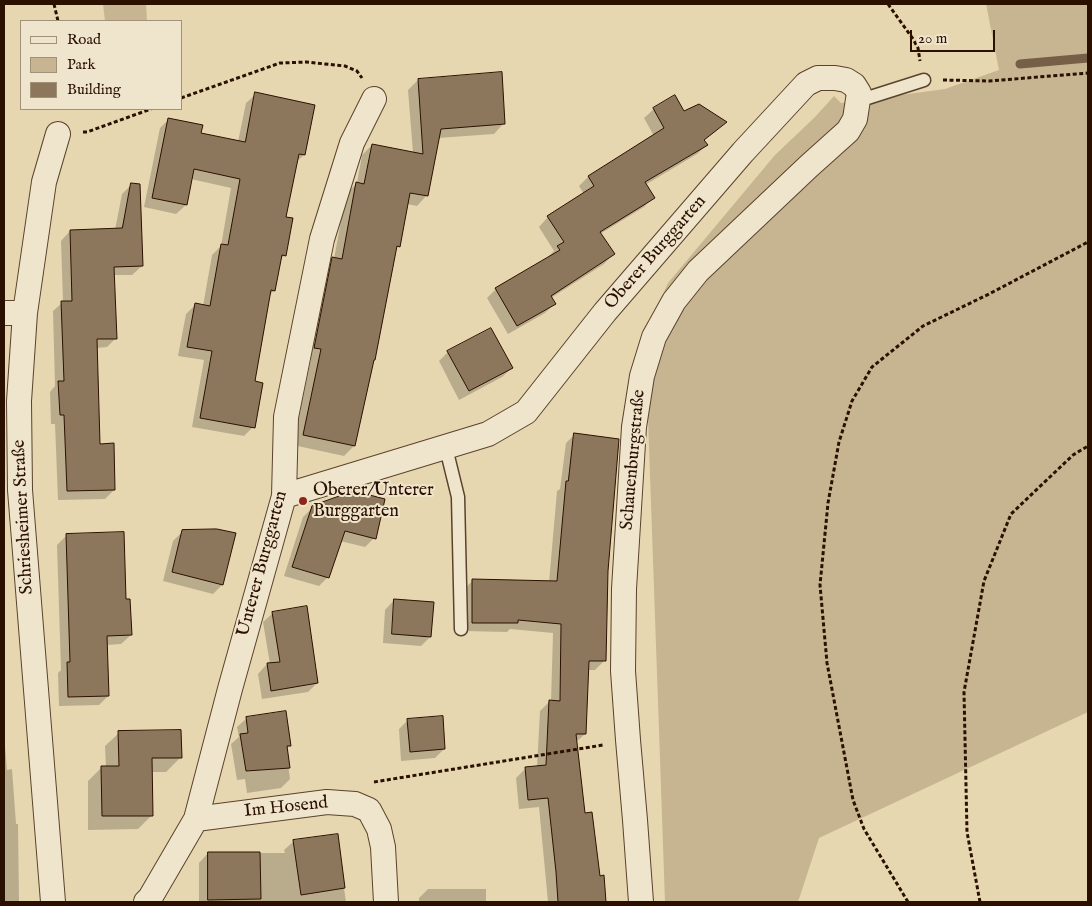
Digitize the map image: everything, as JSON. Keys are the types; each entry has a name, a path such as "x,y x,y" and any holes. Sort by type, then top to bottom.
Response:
{"street":[{"name":"Oberer Burggarten","path":"284,496 488,434 526,412 604,312 743,152 806,84 818,78 846,80 854,85 859,93 858,101"},
{"name":"Unterer Burggarten","path":"146,902 196,819 284,496 286,416 322,239 352,143 374,99"},
{"name":"Schauenburgstraße","path":"641,902 623,671 624,589 634,427 642,376 654,337 674,300 698,271 848,131 855,119 858,101"},
{"name":"Schriesheimer Straße","path":"52,902 20,490 19,401 14,313 44,182 58,134"},
{"name":"Im Hosend","path":"196,819 327,802 355,804 369,810 379,829 383,847 386,902"}],"lane":[{"path":"858,101 924,80"},
{"path":"446,448 458,497 461,629"}],"path":[{"path":"54,4 58,20"},
{"path":"888,4 918,48"},
{"path":"182,98 280,63 306,62 345,66 357,71 374,99"},
{"path":"924,80 989,81 1088,73"},
{"path":"58,134 87,132 148,110"},
{"path":"908,902 864,829 853,800 827,663 820,585 828,503 839,442 852,401 872,367 923,326 1088,242"},
{"path":"980,902 967,832 964,692 984,581 1011,514 1073,455 1088,446"},
{"path":"369,783 604,745"}],"green space":[{"path":"103,4 146,4 147,20 105,20"},
{"path":"986,4 1088,4 1088,712 819,838 798,902 665,902 645,332 668,283 775,155 834,96 841,103 945,89 999,70"}],"building":[{"path":"502,72 505,124 441,129 428,196 410,193 400,247 397,246 375,360 355,446 303,435 321,349 314,348 332,257 342,259 356,182 364,184 372,144 423,154 418,79"},
{"path":"255,92 315,105 305,155 299,154 286,217 293,218 286,256 282,255 275,291 271,290 255,381 263,383 255,428 200,418 212,351 187,347 195,303 210,306 221,244 228,245 240,179 194,169 187,205 152,198 168,118 203,125 201,133 245,142"},
{"path":"675,95 684,111 699,104 727,122 704,140 708,145 645,182 655,198 600,232 615,254 551,296 556,304 517,326 495,288 560,250 557,246 564,242 547,216 594,186 588,176 664,128 653,108"},
{"path":"131,183 140,184 143,266 114,267 117,339 97,339 100,444 114,443 115,490 67,491 64,415 60,415 58,381 64,381 61,301 72,301 70,230 122,228"},
{"path":"491,328 513,368 469,391 447,351"},
{"path":"574,433 619,439 608,571 606,661 589,661 586,734 576,734 585,813 592,812 600,876 604,875 606,902 558,902 548,798 528,800 525,767 546,765 549,700 560,701 561,624 518,620 518,623 472,623 472,579 557,581 566,481 568,481"},
{"path":"354,491 385,499 376,539 345,531 329,578 292,567 312,506"},
{"path":"217,529 236,533 223,585 172,572 182,530"},
{"path":"124,532 126,599 130,599 132,635 107,636 109,696 68,697 67,662 70,662 66,534"},
{"path":"394,599 434,602 431,637 392,634"},
{"path":"307,606 318,683 271,691 267,663 280,662 272,612"},
{"path":"286,711 291,746 287,746 290,768 246,771 240,734 248,733 246,717"},
{"path":"443,716 445,749 410,752 407,719"},
{"path":"181,730 182,758 152,758 153,816 102,816 101,766 119,766 118,731"},
{"path":"338,834 345,888 301,895 293,840"},
{"path":"208,852 260,852 261,899 208,900"}],"waterway":[{"path":"1020,64 1088,58"}],"place":[{"name":"Oberer/Unterer Burggarten","path":"303,501"}]}
